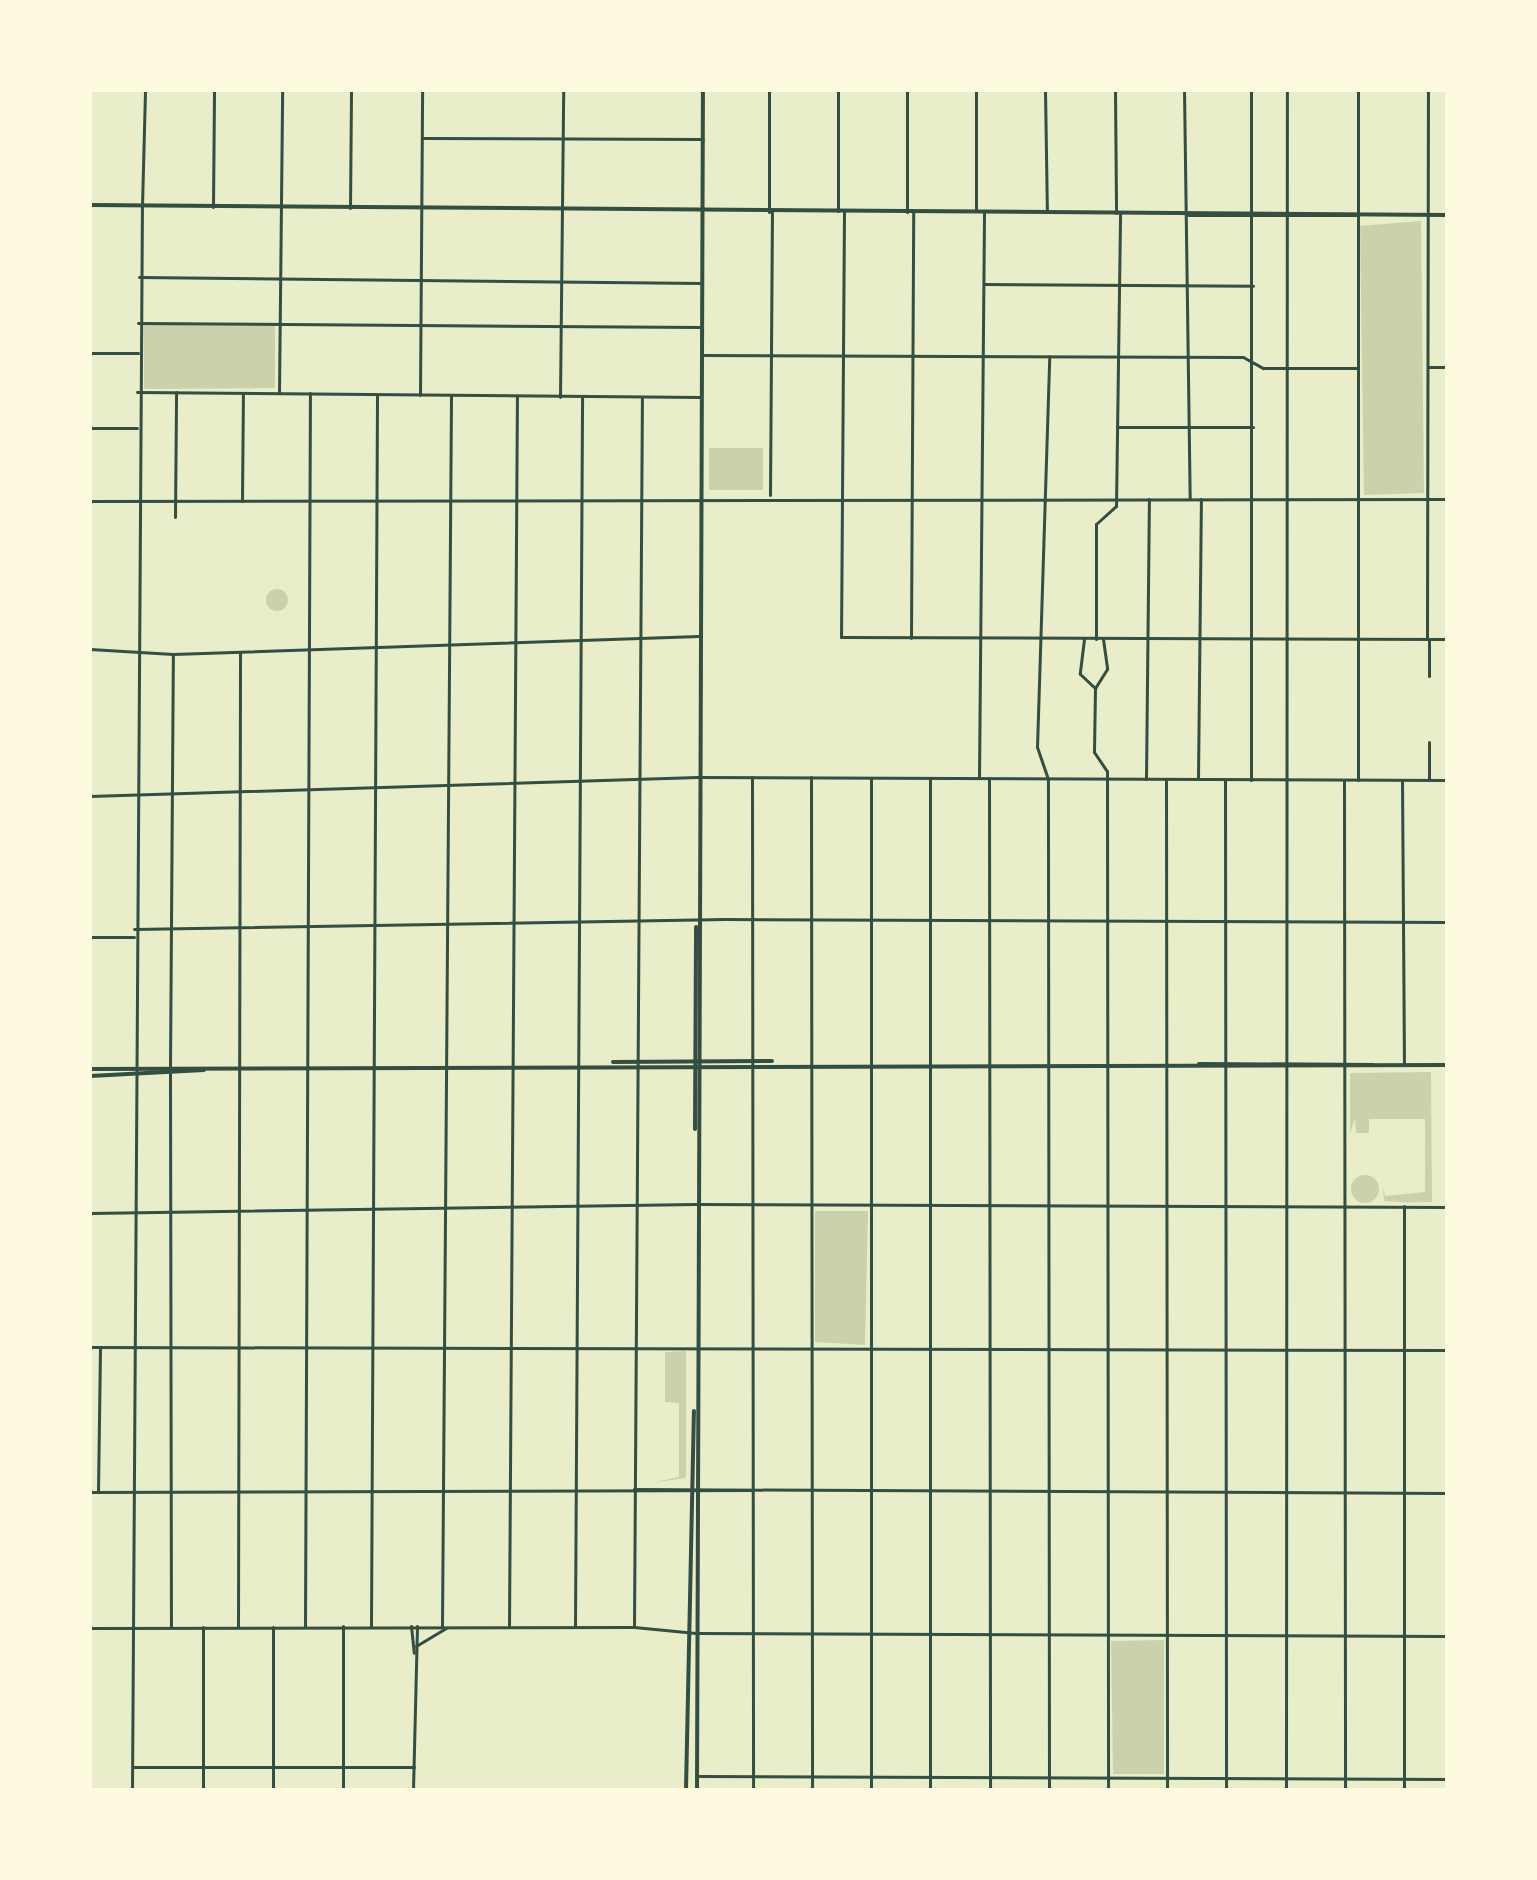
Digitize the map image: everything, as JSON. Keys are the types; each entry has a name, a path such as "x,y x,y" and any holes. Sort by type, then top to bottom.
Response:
{"main road":[{"path":"697,1790 695,1404 696,1132 700,1066 697,919 703,90"},
{"path":"90,205 702,212 1047,212 1287,219 1358,215"},
{"path":"1186,215 1251,212 1447,215"},
{"path":"696,1132 692,1059 697,919"},
{"path":"606,1063 635,1059 752,1059 782,1062 1109,1064 1285,1061 1344,1065"},
{"path":"90,1069 576,1062 635,1067 752,1066 782,1062"},
{"path":"1197,1064 1226,1068 1447,1065"},
{"path":"90,1076 170,1074 206,1069"},
{"path":"686,1790 689,1490 695,1404"}],"street":[{"path":"132,1790 133,796 138,323 145,90"},
{"path":"213,207 214,90"},
{"path":"279,393 282,90"},
{"path":"350,208 351,90"},
{"path":"420,395 422,90"},
{"path":"560,397 563,90"},
{"path":"769,90 770,495"},
{"path":"838,90 842,356 841,637 1447,639"},
{"path":"907,90 913,356 911,638"},
{"path":"976,90 976,212"},
{"path":"1045,90 1047,212"},
{"path":"1096,639 1096,524 1117,498 1119,286 1115,90"},
{"path":"1184,90 1190,498"},
{"path":"1251,90 1254,362 1251,780"},
{"path":"1286,1790 1284,921 1287,780 1287,90"},
{"path":"1358,90 1358,780"},
{"path":"1428,90 1429,676"},
{"path":"422,138 703,139"},
{"path":"979,778 984,212"},
{"path":"139,277 702,283"},
{"path":"983,284 1253,286"},
{"path":"138,323 702,327"},
{"path":"90,353 138,353"},
{"path":"701,355 1190,357 1287,368 1358,368"},
{"path":"1049,356 1049,497 1039,525 1037,754 1048,779 1049,1790"},
{"path":"1428,367 1447,367"},
{"path":"137,392 701,397"},
{"path":"175,517 176,392"},
{"path":"242,501 243,393"},
{"path":"305,1627 310,393"},
{"path":"371,1626 372,788 377,395"},
{"path":"442,1626 444,922 451,396"},
{"path":"509,1627 511,783 517,397"},
{"path":"575,1627 576,921 582,397"},
{"path":"634,1627 634,1204 642,398"},
{"path":"1117,427 1253,427"},
{"path":"90,428 137,428"},
{"path":"90,501 700,495 1447,499"},
{"path":"1146,779 1149,498"},
{"path":"1198,779 1201,498"},
{"path":"90,649 135,649 173,654 699,636"},
{"path":"1084,639 1080,674 1095,688"},
{"path":"1103,639 1107,669 1095,688 1094,752 1107,779 1108,1790"},
{"path":"238,1627 240,652"},
{"path":"170,1067 173,654"},
{"path":"1429,742 1429,780"},
{"path":"90,796 698,777 1447,780"},
{"path":"752,777 753,1790"},
{"path":"811,777 812,1790"},
{"path":"871,778 871,1790"},
{"path":"930,778 930,1790"},
{"path":"989,778 990,1790"},
{"path":"1166,779 1167,1790"},
{"path":"1225,780 1226,1790"},
{"path":"1344,780 1345,1790"},
{"path":"1402,780 1404,1065"},
{"path":"134,929 697,919 1447,922"},
{"path":"90,937 134,937"},
{"path":"170,1074 171,1627"},
{"path":"90,1213 634,1204 1447,1207"},
{"path":"1404,1206 1404,1790"},
{"path":"90,1347 373,1344 444,1348 696,1346 1447,1350"},
{"path":"98,1492 100,1347"},
{"path":"90,1492 634,1489 1447,1493"},
{"path":"343,1626 343,1790"},
{"path":"411,1626 414,1653 413,1790"},
{"path":"414,1653 417,1626"},
{"path":"203,1627 203,1790"},
{"path":"273,1627 273,1790"},
{"path":"416,1646 450,1627"},
{"path":"90,1628 634,1627 696,1633 1447,1636"},
{"path":"132,1767 414,1767"},
{"path":"697,1776 1447,1779"}],"green space":[{"path":"1421,221 1424,493 1364,495 1360,226"},
{"path":"144,325 275,325 275,388 144,389"},
{"path":"709,448 763,448 763,490 709,490"},
{"path":"277,589 285,592 288,600 285,608 277,611 269,608 266,600 269,592"},
{"path":"1431,1072 1432,1202 1384,1201 1383,1187 1385,1196 1425,1192 1425,1119 1369,1119 1369,1133 1356,1133 1355,1119 1350,1133 1350,1073"},
{"path":"1365,1175 1375,1179 1379,1189 1375,1199 1365,1203 1355,1199 1351,1189 1355,1179"},
{"path":"815,1211 868,1211 865,1345 815,1342"},
{"path":"686,1351 686,1478 650,1483 679,1477 679,1403 665,1402 665,1352"},
{"path":"1164,1640 1164,1774 1113,1774 1111,1641"}]}
